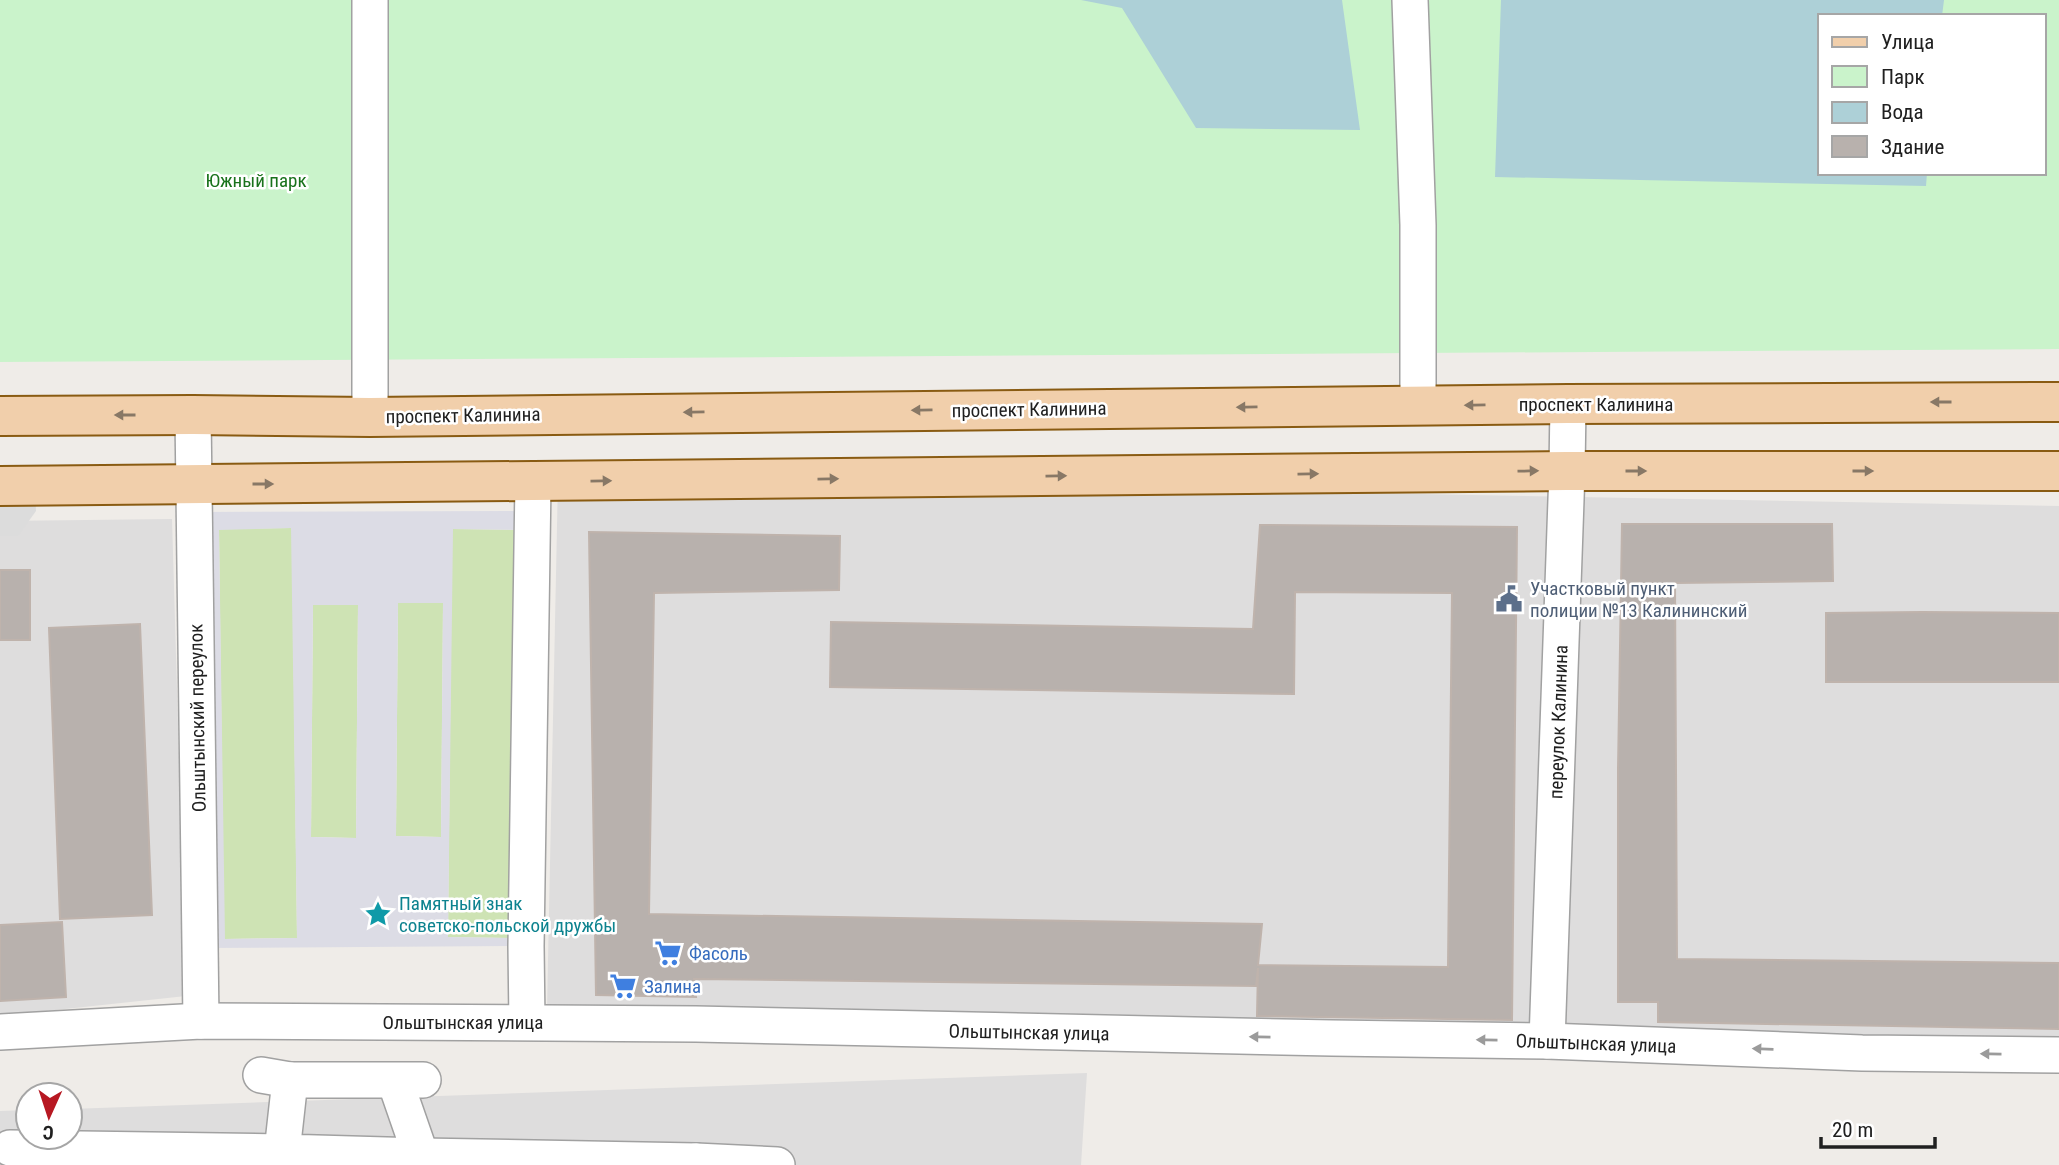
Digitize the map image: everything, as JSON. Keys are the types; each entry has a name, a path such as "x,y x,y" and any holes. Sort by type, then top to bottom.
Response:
{"main road":[{"name":"проспект Калинина","path":"0,416 370,417 1418,405 2059,402"},
{"path":"0,486 1567,471 2059,471"}],"street":[{"path":"370,0 370,417"},
{"path":"1410,0 1418,225 1418,405"},
{"name":"переулок Калинина","path":"1547,1041 1568,404"},
{"name":"Ольштынский переулок","path":"193,415 201,1021"},
{"path":"527,1022 533,482"},
{"name":"Ольштынская улица","path":"0,1032 201,1021 527,1022 1547,1041 1862,1053 2059,1055"},
{"path":"281,1159 275,1077 409,1081 422,1160"},
{"path":"10,1148 281,1159 777,1165"}],"shaded area":[{"path":"558,478 2059,506 2059,1045 547,1009"},
{"path":"35,491 36,511 18,536 0,536 0,492"},
{"path":"532,511 526,946 199,948 195,512","holes":["291,528 297,938 225,939 219,530","453,529 521,530 518,938 448,937","398,603 443,603 441,837 396,836","313,605 358,605 356,838 311,837"]},
{"path":"172,519 186,996 0,1016 0,521"},
{"path":"1087,1073 1081,1165 0,1165 0,1111 14,1110 14,1151 84,1151 84,1109"}],"green space":[{"name":"Южный парк","path":"0,0 2059,0 2059,349 0,362"},
{"path":"292,528 297,938 224,939 219,529"},
{"path":"452,529 522,530 518,938 448,937"},
{"path":"398,602 443,603 441,837 396,836"},
{"path":"313,604 358,605 356,838 311,837"}],"water":[{"path":"1081,0 1342,0 1360,130 1196,128 1122,8"},
{"path":"1501,0 1944,0 1942,14 1818,14 1818,175 1927,175 1926,186 1495,177"}],"building":[{"path":"1622,524 1832,524 1833,581 1675,583 1677,959 2059,963 2059,1029 1658,1022 1658,1002 1618,1002"},
{"path":"1260,525 1517,527 1512,1020 1257,1016 1258,968 1256,986 694,979 696,997 596,995 589,532 840,536 839,590 654,593 649,914 1262,924 1258,965 1448,967 1452,593 1295,592 1294,694 830,687 831,622 1253,629"},
{"path":"0,570 30,570 30,640 0,640"},
{"path":"1826,613 2059,613 2059,682 1826,682"},
{"path":"140,624 152,915 60,919 49,628"},
{"path":"62,922 66,997 0,1001 0,925"}],"place":[{"name":"Участковый пункт полиции №13 Калининский","path":"1509,599"},
{"name":"Памятный знак советско-польской дружбы","path":"378,914"},
{"name":"Фасоль","path":"668,953"},
{"name":"Залина","path":"623,986"}]}
